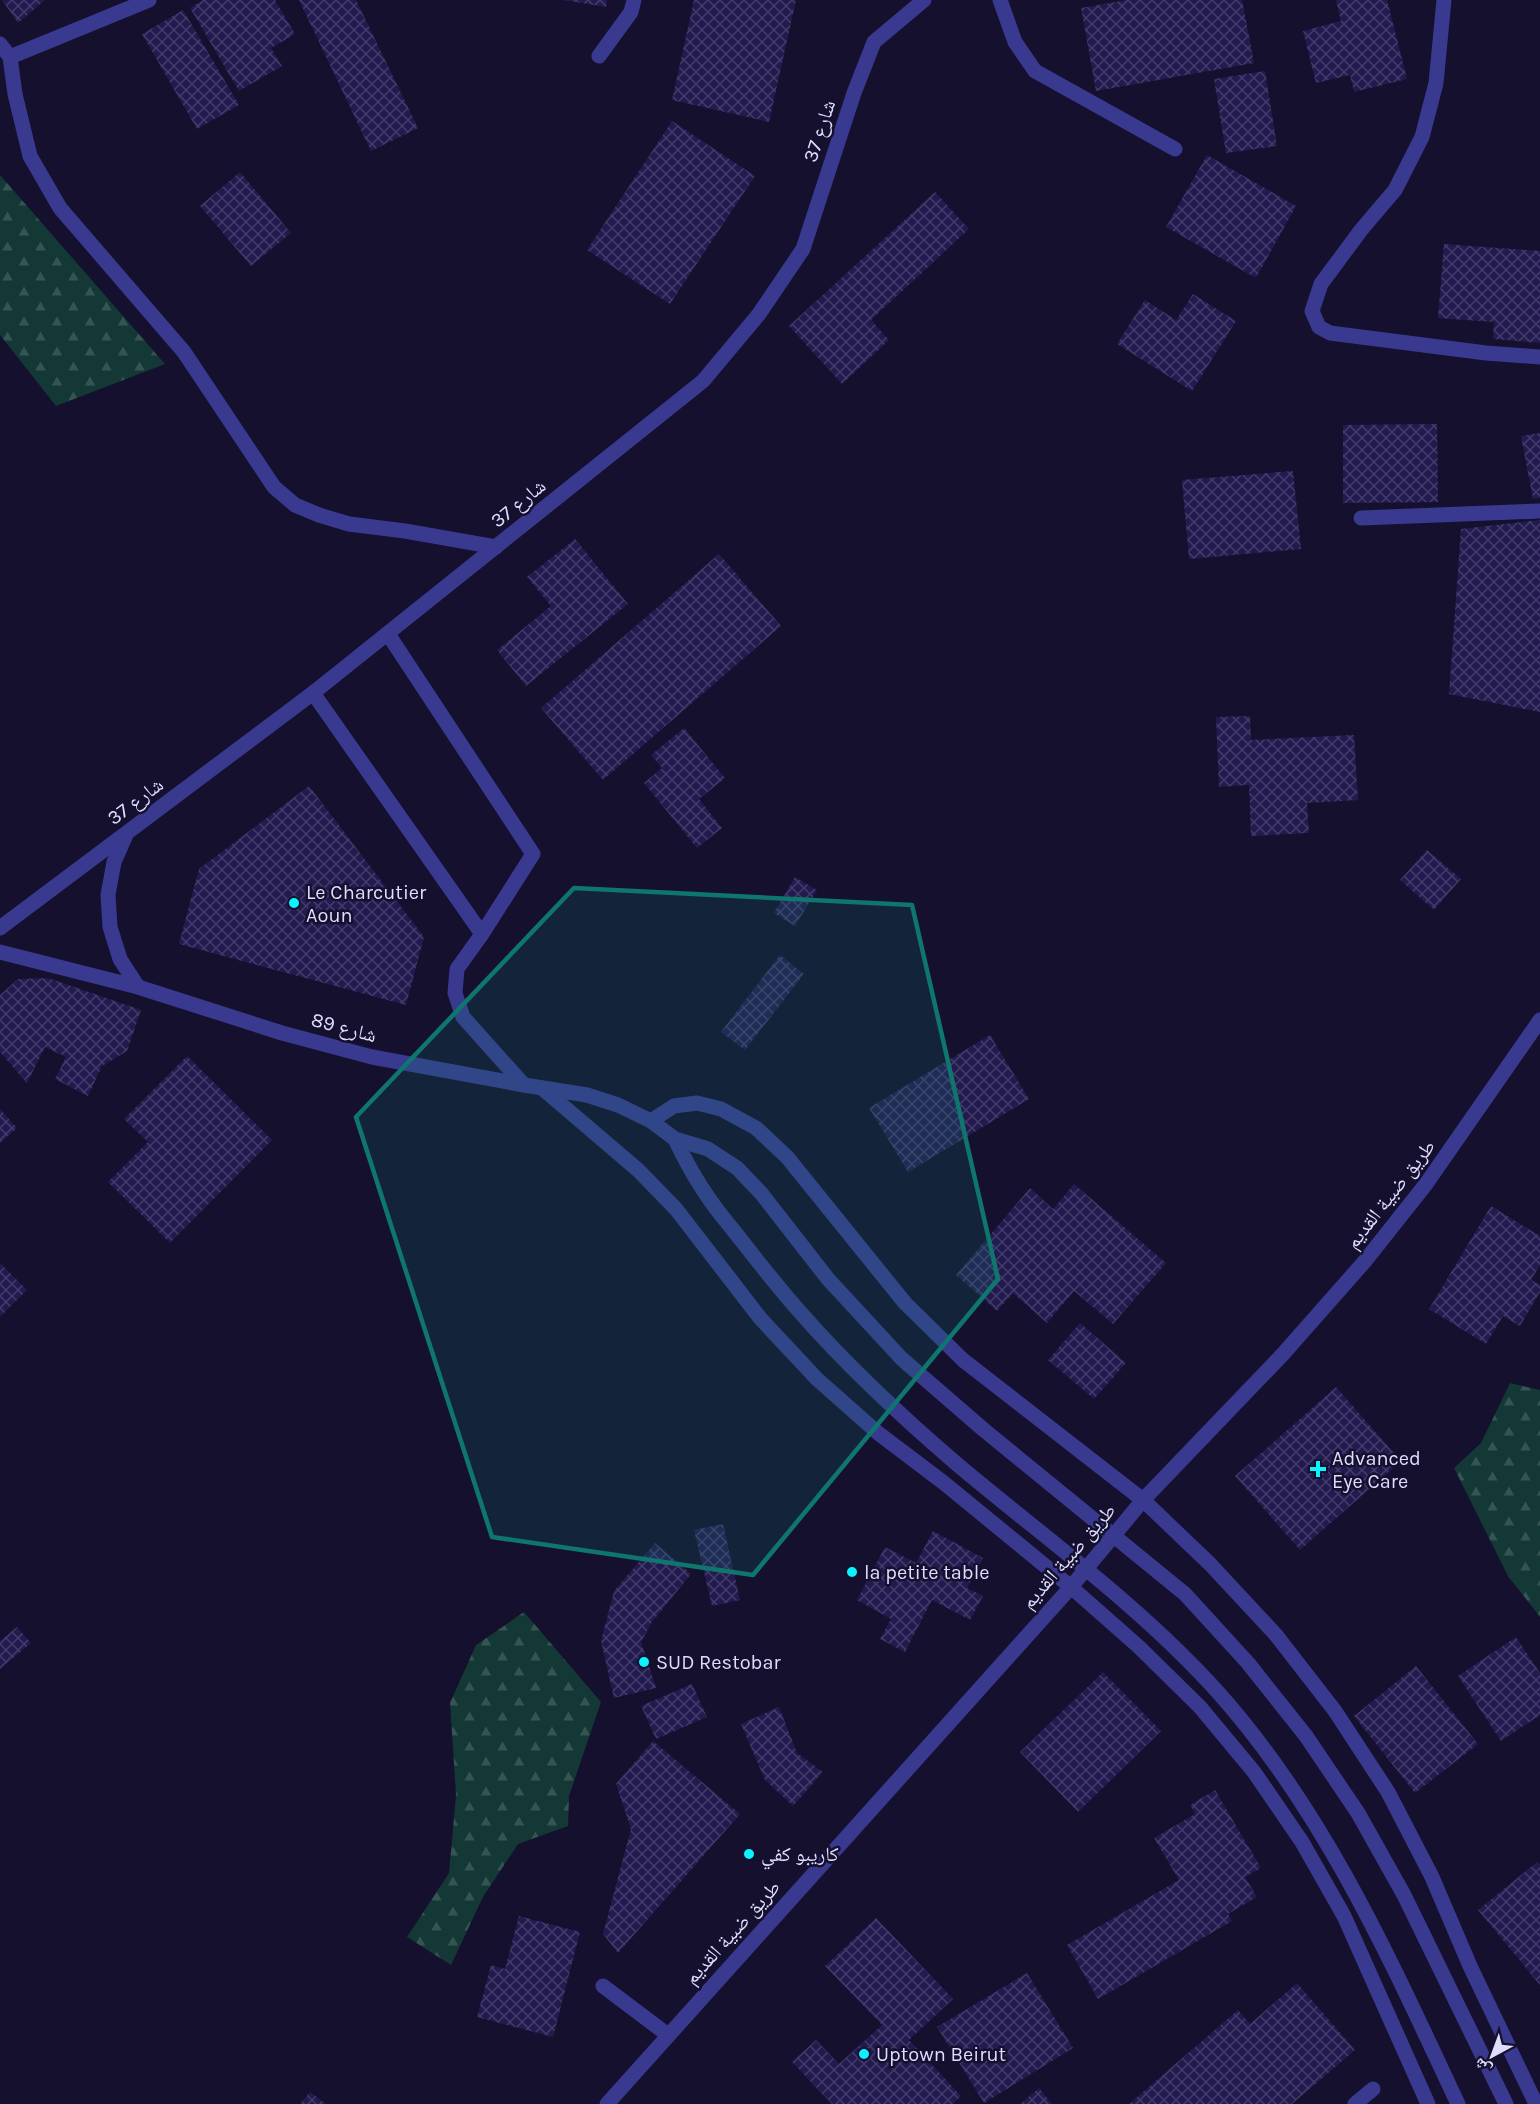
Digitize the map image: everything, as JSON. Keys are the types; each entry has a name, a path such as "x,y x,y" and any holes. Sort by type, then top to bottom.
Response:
{"street":[{"path":"10,57 149,0"},
{"path":"599,56 631,12 634,0"},
{"name":"شارع 37","path":"0,928 313,693 703,381 759,314 803,249 854,93 874,42 924,0"},
{"path":"1000,0 1015,42 1035,71 1174,149"},
{"path":"1444,0 1436,83 1422,137 1395,190 1361,230 1321,284 1312,311 1319,327 1330,333 1486,353 1540,357"},
{"path":"0,44 10,57 15,94 30,156 60,208 184,352 274,487 295,504 319,515 349,524 405,531 496,548"},
{"path":"1361,518 1540,511"},
{"path":"388,634 533,854 457,969 455,993 464,1017 524,1086"},
{"path":"313,693 482,934"},
{"path":"128,832 114,862 108,894 110,927 120,959 138,987"},
{"name":"شارع 89","path":"0,952 138,987 282,1033 372,1057 524,1086 587,1095 618,1105 651,1121 675,1139"},
{"name":"طريق ضبية القديم","path":"608,2104 1071,1587 1143,1500 1283,1354 1365,1261 1426,1184 1540,1020"},
{"path":"542,1088 638,1170 669,1201 760,1318 816,1378 878,1433 944,1483 1071,1587 1139,1647 1200,1707 1254,1772 1302,1842 1344,1916 1428,2104"},
{"path":"651,1121 674,1106 697,1103 721,1109 756,1128 788,1157 905,1303 963,1360 1143,1500 1210,1564 1276,1635 1335,1711 1388,1792 1432,1877 1470,1966 1536,2104"},
{"path":"675,1139 708,1149 737,1168 761,1193 828,1279 902,1359 984,1430 1185,1594 1248,1663 1306,1736 1358,1813 1404,1895 1506,2104"},
{"path":"675,1139 689,1170 730,1226 800,1312 876,1391 958,1464 1154,1628 1216,1690 1272,1759 1321,1832 1389,1960 1458,2104"},
{"path":"603,1986 668,2035"},
{"path":"1355,2104 1373,2089"}],"highlighted area":[{"path":"574,888 912,905 998,1279 753,1575 492,1537 356,1117"}],"green space":[{"path":"0,175 165,364 56,406 0,335"},
{"path":"1510,1383 1540,1390 1540,1617 1508,1576 1454,1468 1481,1443"},
{"path":"524,1612 601,1702 569,1796 568,1826 518,1844 483,1897 451,1965 407,1937 449,1873 456,1795 450,1703 476,1645"}],"building":[{"path":"2,0 45,0 18,23"},
{"path":"203,0 275,0 295,34 271,48 282,66 239,91 190,8"},
{"path":"299,0 356,0 418,128 371,151"},
{"path":"563,0 607,0 606,7"},
{"path":"694,0 796,0 769,122 672,100"},
{"path":"1127,0 1242,0 1254,63 1096,91 1081,8"},
{"path":"1336,0 1387,0 1407,79 1354,92 1350,75 1316,83 1303,31 1341,21"},
{"path":"183,10 239,105 197,129 142,34"},
{"path":"1265,71 1277,146 1226,153 1214,79"},
{"path":"672,121 755,176 670,304 587,250"},
{"path":"1207,155 1296,206 1256,278 1166,227"},
{"path":"240,172 291,233 251,266 200,206"},
{"path":"935,192 969,229 871,320 889,340 842,384 789,326"},
{"path":"1444,244 1540,251 1540,343 1493,339 1494,322 1438,318"},
{"path":"1193,294 1236,321 1192,391 1117,344 1145,300 1176,320"},
{"path":"1437,424 1438,502 1343,503 1343,425"},
{"path":"1540,433 1540,498 1533,499 1521,436"},
{"path":"1293,471 1301,549 1189,559 1182,480"},
{"path":"1540,520 1540,712 1449,694 1461,529"},
{"path":"575,539 628,604 526,686 497,650 551,606 527,577"},
{"path":"719,554 781,626 603,780 541,708"},
{"path":"1250,716 1251,740 1354,735 1358,800 1307,803 1309,833 1251,836 1249,785 1219,787 1216,717"},
{"path":"684,728 725,778 699,799 722,828 697,848 644,783 662,768 651,755"},
{"name":"Le Charcutier Aoun","path":"309,786 424,937 406,1005 179,944 199,869"},
{"path":"1427,850 1461,879 1434,910 1400,880"},
{"path":"795,877 817,890 795,926 774,913"},
{"path":"780,955 804,974 745,1050 721,1032"},
{"path":"48,978 141,1010 127,1051 102,1066 88,1096 55,1079 66,1057 45,1047 27,1083 0,1052 0,995 18,979"},
{"path":"990,1035 1029,1099 908,1172 869,1108"},
{"path":"187,1056 272,1140 170,1243 108,1182 148,1142 124,1119"},
{"path":"0,1109 17,1128 0,1143"},
{"path":"1074,1184 1166,1263 1113,1324 1074,1291 1047,1323 1013,1293 997,1311 956,1275 1030,1188 1053,1209"},
{"path":"1491,1206 1540,1236 1540,1265 1531,1280 1540,1285 1540,1292 1520,1326 1503,1316 1486,1344 1429,1309"},
{"path":"0,1263 27,1290 0,1317"},
{"path":"1080,1323 1126,1363 1094,1399 1048,1360"},
{"name":"Advanced Eye Care","path":"1336,1387 1401,1461 1300,1550 1235,1476"},
{"path":"723,1524 740,1600 712,1606 694,1530"},
{"path":"933,1531 983,1558 967,1588 983,1596 970,1620 932,1600 905,1652 880,1639 891,1619 857,1600 885,1547 916,1563"},
{"path":"655,1543 691,1574 652,1622 641,1642 656,1688 614,1698 601,1641 614,1591"},
{"path":"17,1627 31,1643 0,1669 0,1641"},
{"path":"1516,1637 1540,1673 1540,1715 1501,1741 1458,1676"},
{"path":"1416,1666 1478,1744 1415,1793 1354,1716"},
{"path":"1103,1672 1161,1731 1078,1812 1020,1752"},
{"path":"692,1684 707,1717 656,1739 641,1706"},
{"path":"779,1707 797,1753 823,1772 793,1806 765,1780 741,1724"},
{"path":"653,1741 740,1814 618,1953 603,1934 631,1829 616,1784"},
{"path":"1215,1790 1261,1868 1245,1877 1257,1897 1228,1914 1232,1921 1098,1999 1067,1945 1179,1880 1154,1838 1195,1814 1190,1805"},
{"path":"1537,1862 1540,1865 1540,1985 1478,1910"},
{"path":"519,1916 580,1932 553,2037 477,2017 491,1965 505,1969"},
{"path":"876,1918 953,1999 909,2040 961,2096 953,2104 832,2104 792,2062 816,2040 839,2064 882,2025 825,1966"},
{"path":"1027,1973 1073,2048 984,2103 937,2027"},
{"path":"1297,1983 1355,2050 1292,2104 1129,2104 1238,2010 1250,2024"},
{"path":"1039,2088 1052,2104 1020,2104"},
{"path":"310,2092 326,2104 300,2104"}],"place":[{"name":"Le Charcutier Aoun","path":"294,903"},
{"name":"Advanced Eye Care","path":"1318,1469"},
{"name":"la petite table","path":"852,1572"},
{"name":"SUD Restobar","path":"644,1662"},
{"name":"كاريبو كفي","path":"749,1854"},
{"name":"Uptown Beirut","path":"864,2054"}]}
